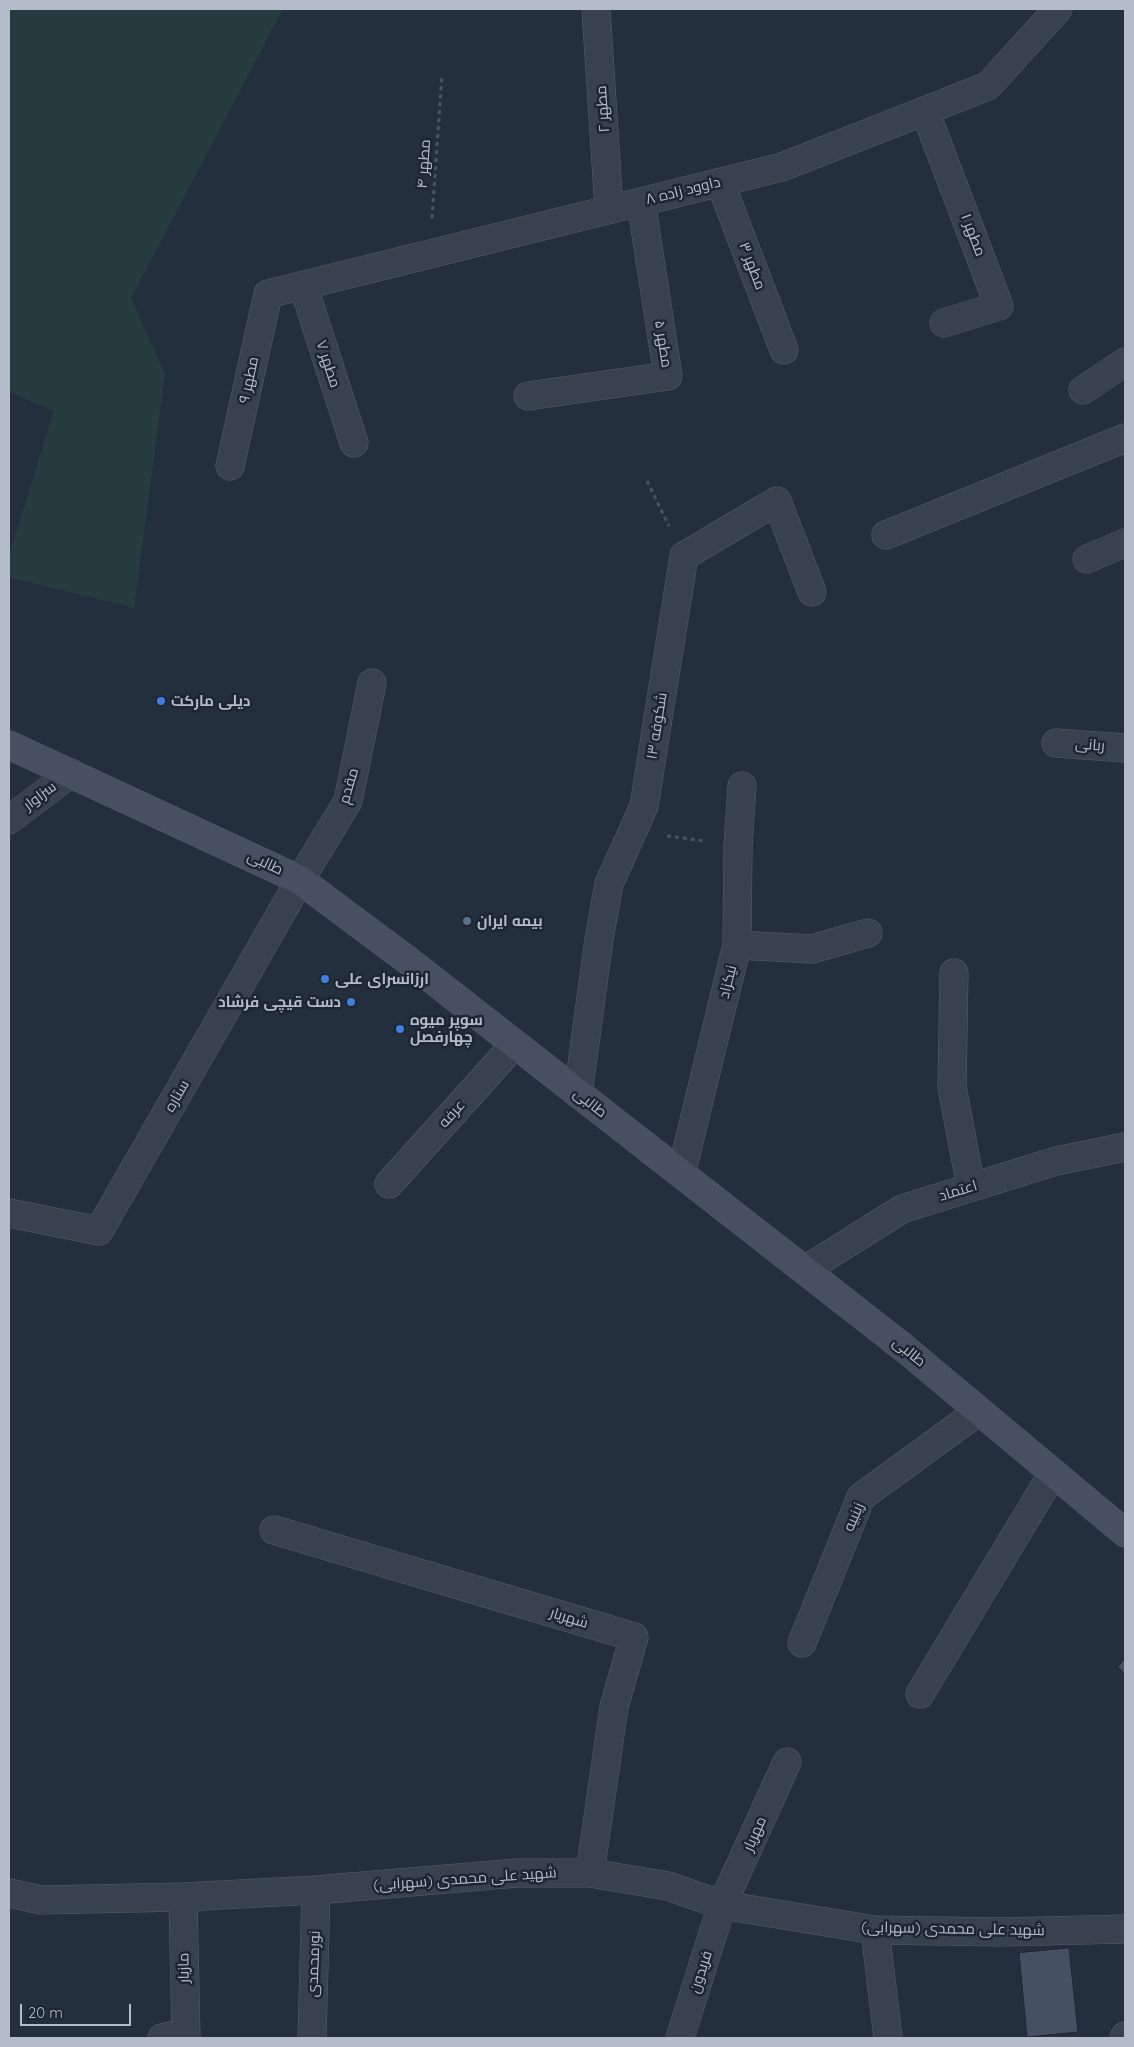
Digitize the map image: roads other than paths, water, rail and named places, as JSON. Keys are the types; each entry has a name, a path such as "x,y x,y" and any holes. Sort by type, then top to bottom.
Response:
{"main road":[{"name":"طالبی","path":"9,745 300,880 515,1044 904,1348 1125,1533"}],"street":[{"name":"مطهر ۲","path":"596,9 609,209"},
{"name":"داوود زاده ۸","path":"268,294 782,167 988,86 1058,9"},
{"name":"مطهر ۱","path":"926,111 999,306 944,323"},
{"name":"مطهر ۳","path":"720,182 784,350"},
{"name":"مطهر ۵","path":"528,396 668,376 641,202"},
{"name":"مطهر ۷","path":"303,285 354,443"},
{"name":"مطهر ۹","path":"230,466 268,294"},
{"path":"1083,390 1125,362"},
{"path":"886,536 1125,438"},
{"name":"شکوفه ۱۳","path":"578,1094 599,940 609,884 644,806 684,556 777,501 812,592"},
{"path":"1087,559 1125,543"},
{"name":"مقدم","path":"300,880 348,801 372,682"},
{"name":"ربانی","path":"1056,743 1125,748"},
{"name":"سزاوار","path":"9,820 71,773"},
{"name":"نیکزاد","path":"681,1174 737,946 738,846 742,786"},
{"name":"ستاره","path":"9,1213 99,1231 300,880"},
{"path":"737,946 812,949 868,933"},
{"path":"954,973 952,1087 971,1188"},
{"name":"عرفه","path":"389,1184 515,1044"},
{"name":"اعتماد","path":"805,1270 902,1209 1056,1161 1125,1147"},
{"name":"زینبیه","path":"802,1643 861,1497 979,1411"},
{"path":"920,1694 1053,1472"},
{"name":"شهریار","path":"274,1530 634,1637 614,1707 590,1873"},
{"name":"مهریار","path":"722,1905 787,1762"},
{"name":"شهید علی محمدی (سهرابی)","path":"9,1892 41,1900 183,1897 316,1890 517,1873 590,1873 668,1886 722,1905 874,1930 1002,1932 1125,1929"},
{"name":"نورمحمدی","path":"312,2038 316,1890"},
{"name":"مازیار","path":"178,2036 183,1897"},
{"name":"فریدون","path":"680,2038 722,1905"},
{"path":"874,1930 888,2038"}],"place":[{"name":"دیلی مارکت","path":"161,701"},
{"name":"بیمه ایران","path":"467,921"},
{"name":"ارزانسرای علی","path":"325,979"},
{"name":"دست قیچی فرشاد","path":"351,1002"},
{"name":"سوپر میوه چهارفصل","path":"400,1029"}]}
